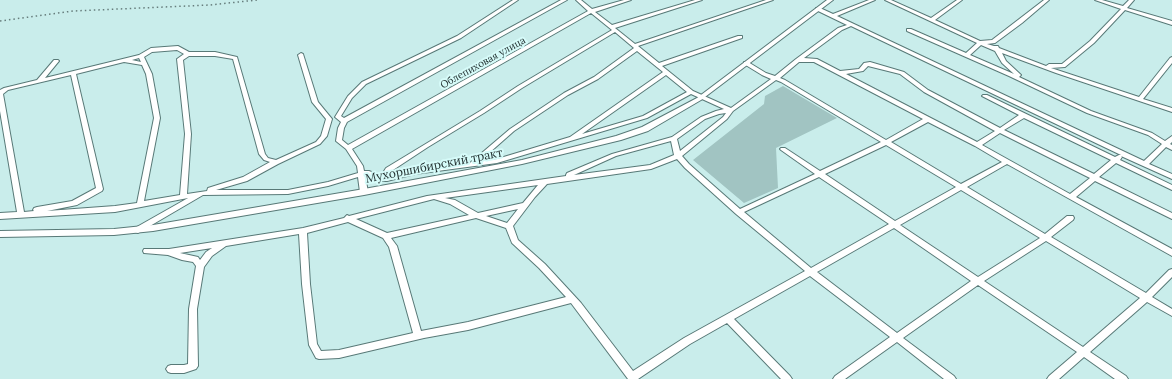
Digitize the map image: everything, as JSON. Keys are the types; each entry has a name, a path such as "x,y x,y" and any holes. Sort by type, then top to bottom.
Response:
{"main road":[{"name":"Мухоршибирский тракт","path":"0,234 138,230 364,192 470,168 522,162 618,138 645,129 701,97 830,0"}],"street":[{"path":"329,119 338,116 350,96 364,83 459,37 516,0"},
{"path":"364,192 360,166 348,148 339,141 341,128 344,121 565,0"},
{"path":"578,0 614,28 690,92 731,110"},
{"name":"Облепиховая улица","path":"348,148 592,11 629,0"},
{"path":"382,179 388,170 614,28 700,0"},
{"path":"470,168 512,130 566,94 596,78 635,47 762,1 771,0"},
{"path":"833,16 873,0"},
{"path":"888,0 996,49 1072,77 1172,110"},
{"path":"931,20 960,0"},
{"path":"966,56 981,42 993,42 1047,0"},
{"path":"1097,0 1172,23"},
{"path":"1043,66 1063,66 1092,42 1132,0"},
{"path":"818,9 1172,177"},
{"path":"147,251 169,252 303,231 347,218 428,198 651,167 678,156 725,118 731,110 776,78 840,28 850,25"},
{"path":"909,30 1089,112 1150,134 1165,145 1172,148"},
{"path":"659,65 740,37"},
{"path":"993,42 1010,69 1037,87"},
{"path":"21,214 0,93 2,90 140,56 150,50 178,48 188,54 215,54 235,58 262,154 266,159 276,162"},
{"path":"183,196 188,134 180,59 188,54"},
{"path":"140,56 149,74 157,118 140,204"},
{"path":"301,56 315,102 329,119"},
{"path":"1140,99 1172,59"},
{"path":"121,60 144,64"},
{"path":"798,60 815,60 977,145 1172,253"},
{"path":"40,80 56,61"},
{"path":"746,63 776,78 1172,313"},
{"path":"838,73 861,70 866,64 902,73 926,91 999,130 1172,216"},
{"path":"1063,66 1072,77"},
{"path":"21,214 74,203 100,189 72,72"},
{"path":"569,140 584,128 666,72"},
{"path":"0,216 97,211 203,193 288,192 328,184 367,173 382,179 414,172 470,168 645,117 690,92"},
{"path":"985,96 1172,188"},
{"path":"562,179 614,155 674,138 704,118 718,112 731,110"},
{"path":"977,145 1024,115"},
{"path":"338,116 344,121"},
{"path":"138,230 203,193 245,179 276,162 318,143 324,136 329,119"},
{"path":"739,212 885,143 928,119"},
{"path":"674,138 678,156 687,166 739,212 810,271 951,379"},
{"path":"1145,164 1172,138"},
{"path":"783,149 1123,379"},
{"path":"1071,197 1122,154"},
{"path":"428,198 442,199 452,202 476,216 509,226 516,241 542,266 572,299 633,378 687,341 893,224 1006,162"},
{"path":"509,226 545,182"},
{"path":"386,236 525,205"},
{"path":"347,218 386,236 393,246 418,335"},
{"path":"838,379 977,281 1045,238 1070,218"},
{"path":"303,231 306,284 313,345 319,355 339,354 418,335 468,326 572,299"},
{"path":"171,369 184,369 193,366 193,309 200,266 209,254 225,243"},
{"path":"169,252 182,257 195,259 200,266"},
{"path":"1052,379 1146,298 1172,272"},
{"path":"728,318 787,379"}],"building":[{"path":"783,86 837,118 776,148 778,188 744,203 693,160 764,104 765,96"}],"railway":[{"path":"0,21 73,11 210,5 257,0"}]}
